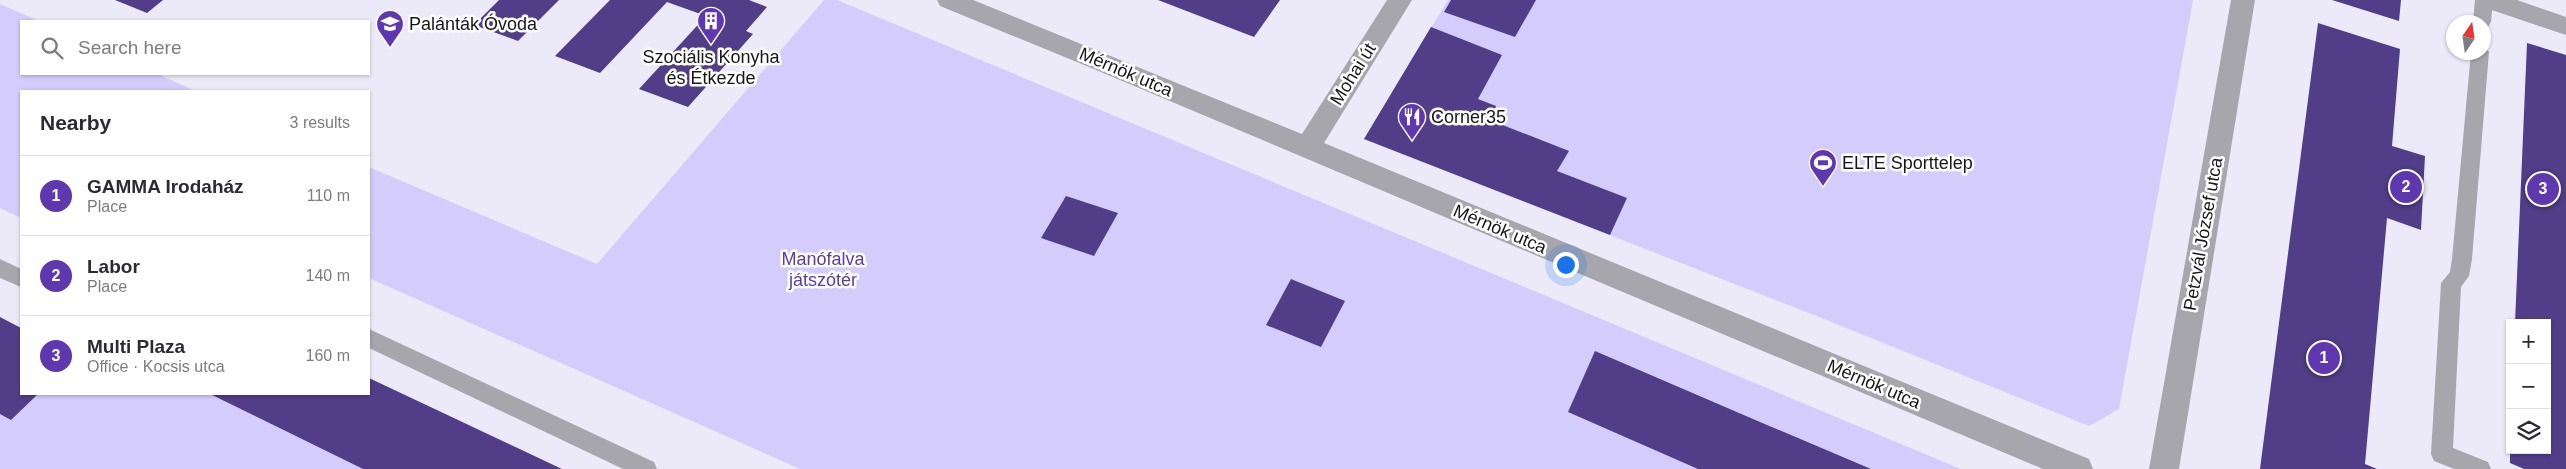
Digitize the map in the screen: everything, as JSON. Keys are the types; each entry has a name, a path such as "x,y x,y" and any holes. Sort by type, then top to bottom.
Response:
{"street":[{"name":"Mérnök utca","path":"949,0 1098,60 2078,469"},
{"name":"Mohai út","path":"1306,148 1400,0"},
{"name":"Petzvál József utca","path":"2164,469 2243,0"},
{"path":"2489,0 2566,26"}],"lane":[{"path":"2483,15 2484,0"},
{"path":"2479,60 2462,259 2459,276 2451,284 2442,454 2480,469"},
{"path":"0,268 20,278"},
{"path":"370,338 646,469"}],"green space":[{"name":"Manófalva játszótér","path":"824,0 837,0 1961,469 800,469 370,278 370,167 597,264"},
{"name":"ELTE Sporttelep","path":"1448,0 2193,0 2119,409 2089,426 1819,317 1364,139"},
{"path":"0,4 37,20 20,20 20,75 159,75 194,90 20,90 20,218 0,208"},
{"path":"37,395 212,395 363,469 0,469 0,414 11,419"}],"building":[{"path":"115,0 163,0 147,13"},
{"path":"499,0 559,0 518,41 474,25"},
{"name":"Szociális Konyha és Étkezde","path":"610,0 749,0 767,7 746,31 753,34 688,107 639,89 706,16 667,2 600,73 555,56"},
{"path":"1158,0 1280,0 1254,37"},
{"path":"1451,0 1536,0 1515,37 1444,12"},
{"path":"2332,0 2401,0 2399,21"},
{"path":"2318,23 2400,49 2392,146 2425,156 2421,230 2387,218 2365,464 2377,469 2260,469"},
{"path":"1431,27 1502,55 1478,99 1496,106 1490,120 1569,151 1557,171 1627,198 1610,235 1364,139"},
{"path":"2527,43 2566,55 2566,469 2524,469 2510,463 2510,454 2551,454 2551,319 2515,319"},
{"path":"1066,196 1118,213 1094,256 1041,238"},
{"path":"1291,279 1345,301 1321,347 1266,325"},
{"path":"0,317 20,327 20,395 37,395 11,420 0,414"},
{"path":"1595,351 1871,469 1698,469 1568,412"},
{"path":"370,378 562,469 363,469 212,395 370,395"}],"place":[{"name":"Szociális Konyha és Étkezde","path":"711,45"},
{"name":"Palánták Óvoda","path":"390,48"},
{"name":"Corner35","path":"1412,141"},
{"name":"ELTE Sporttelep","path":"1823,187"},
{"name":"Labor","path":"2406,187"},
{"name":"Multi Plaza","path":"2543,189"},
{"name":"GAMMA Irodaház","path":"2324,358"}]}
